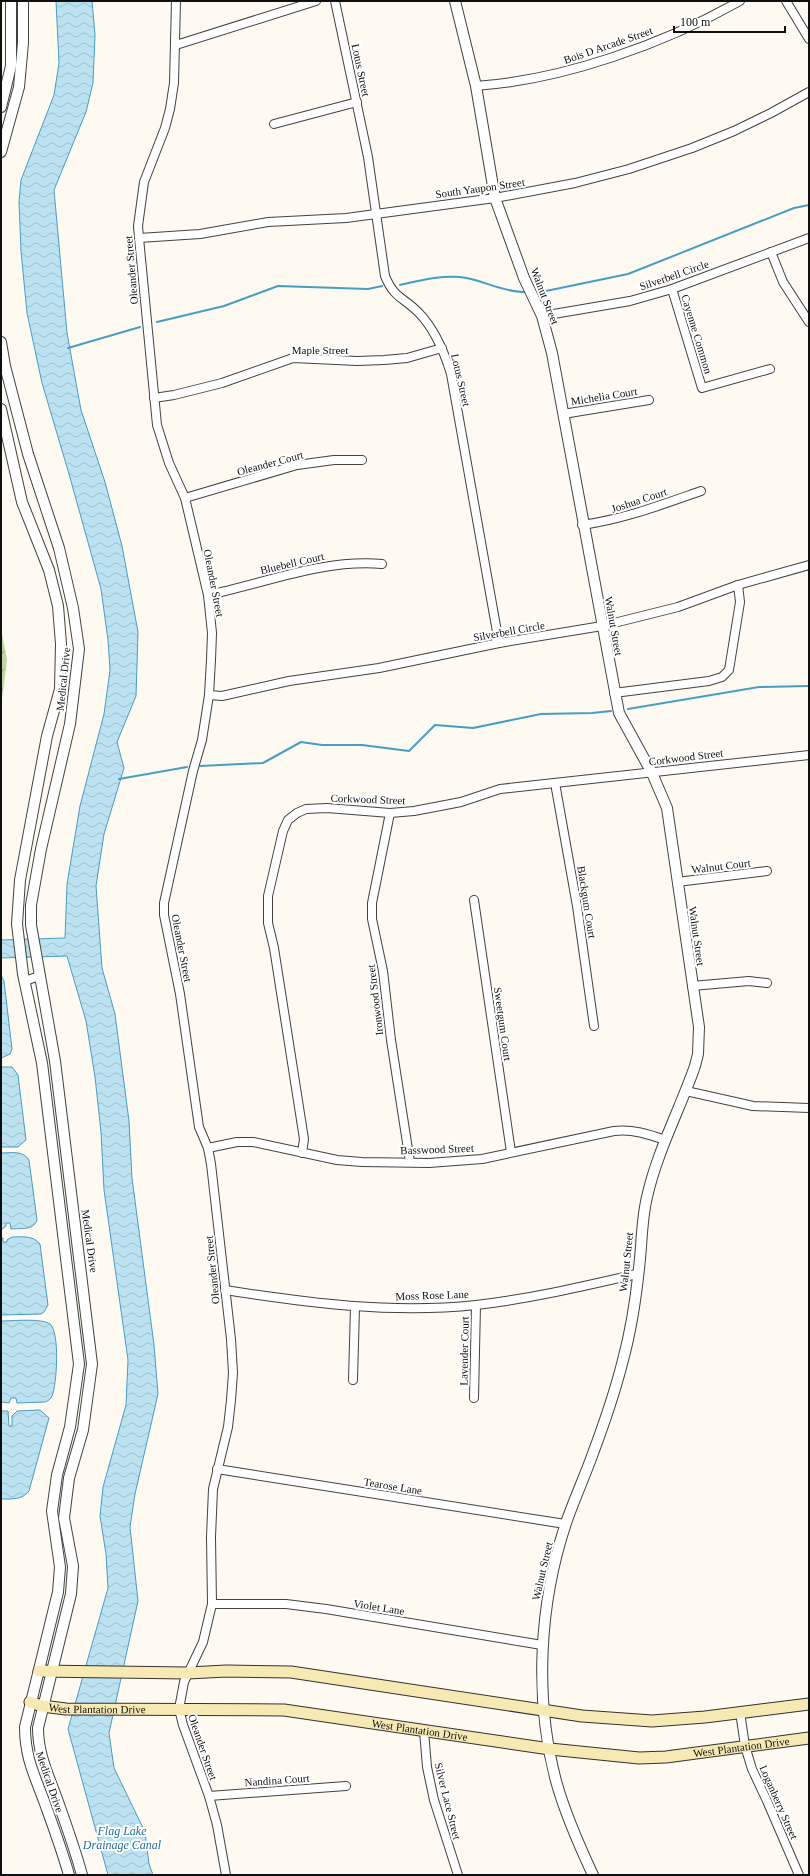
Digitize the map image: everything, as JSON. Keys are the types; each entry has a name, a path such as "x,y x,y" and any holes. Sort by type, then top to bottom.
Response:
{"main road":[{"path":"39,1671 188,1673 226,1671 291,1672 582,1716 652,1721 705,1717 809,1704"},
{"name":"West Plantation Drive","path":"30,1702 42,1706 66,1709 284,1710 612,1757 666,1757 809,1738"}],"street":[{"path":"1,107 11,66 11,1"},
{"path":"1,152 19,87 23,54 23,1"},
{"name":"Oleander Street","path":"176,1 174,83 170,109 161,140 144,182 138,226 138,238 157,425 164,451 185,498 208,595 212,633 209,695 202,740 188,794 164,903 164,914 180,994 199,1127 208,1148 212,1171 231,1339 233,1373 228,1427 213,1489 211,1514 212,1604 204,1642 184,1682 180,1709 183,1725 209,1796 220,1839 226,1875"},
{"path":"176,45 316,1"},
{"name":"Lotus Street","path":"335,1 368,157 384,276 393,293 417,311 432,327 442,348 451,374 499,643"},
{"name":"Walnut Street","path":"455,1 476,86 495,198 524,278 542,316 552,353 582,525 619,713 652,772 667,808 699,1040 698,1054 686,1091 665,1140 648,1193 642,1222 632,1318 614,1395 600,1436 565,1524 552,1575 542,1645 545,1710 550,1749 556,1779 578,1844 593,1875"},
{"name":"Bois D Arcade Street","path":"476,86 537,79 587,64 687,28 740,1"},
{"path":"786,1 809,39"},
{"name":"South Yaupon Street","path":"138,238 200,234 268,222 346,218 495,198 574,183 659,160 734,131 809,92"},
{"path":"274,124 357,102"},
{"name":"Silverbell Circle","path":"542,316 630,301 672,289 809,238"},
{"path":"771,252 784,282 809,322"},
{"name":"Cayenne Common","path":"672,289 702,388 770,369"},
{"name":"Medical Drive","path":"1,342 5,366 28,454 59,548 73,608 79,649 70,724 41,849 31,905 31,931 55,1060 92,1364 83,1430 69,1478 64,1518 73,1566 71,1594 42,1706 38,1728 38,1744 44,1766 74,1846 82,1875"},
{"name":"Maple Street","path":"154,398 174,395 222,383 293,358 357,361 384,360 407,358 442,348"},
{"name":"Michelia Court","path":"563,414 649,400"},
{"name":"Medical Drive","path":"1,409 22,502 49,570 58,606 61,650 60,689 47,736 20,880 17,933 24,977 42,1062 80,1364 70,1427 57,1475 52,1511 60,1567 58,1592 25,1727 25,1746 62,1850 68,1875"},
{"name":"Oleander Court","path":"185,498 297,465 334,460 362,460"},
{"name":"Joshua Court","path":"582,525 612,520 638,513 701,490"},
{"name":"Bluebell Court","path":"208,595 326,566 370,563 382,564"},
{"name":"Silverbell Circle","path":"209,695 222,696 290,681 379,668 499,643 602,626 678,607 738,585 809,565"},
{"path":"614,693 709,681 722,677 729,670 733,656 740,602 738,585"},
{"name":"Corkwood Street","path":"302,1153 304,1139 274,948 268,923 268,896 283,831 288,820 297,813 306,809 328,808 390,813 414,811 442,806 500,789 809,755"},
{"name":"Blackgum Court","path":"555,782 578,906 594,1026"},
{"name":"Ironwood Street","path":"390,813 372,903 372,919 383,971 390,1040 410,1162"},
{"name":"Walnut Court","path":"677,882 766,871"},
{"name":"Sweetgum Court","path":"474,900 511,1152"},
{"path":"24,977 38,974"},
{"path":"692,986 750,981 767,983"},
{"path":"686,1091 753,1106 809,1108"},
{"name":"Basswood Street","path":"208,1148 238,1142 253,1142 302,1153 350,1161 442,1162 482,1159 621,1130 643,1132 665,1140"},
{"name":"Moss Rose Lane","path":"225,1290 319,1304 355,1307 403,1308 476,1305 573,1289 637,1274"},
{"name":"Lavender Court","path":"474,1398 476,1305"},
{"path":"353,1380 355,1307"},
{"name":"Tearose Lane","path":"217,1469 565,1524"},
{"path":"52,1511 65,1508"},
{"name":"Violet Lane","path":"212,1604 286,1604 326,1609 542,1645"},
{"path":"50,1626 62,1629"},
{"name":"Loganberry Street","path":"740,1712 745,1746 752,1769 799,1875"},
{"name":"Silver Lace Street","path":"424,1731 427,1767 434,1800 458,1875"},
{"name":"Nandina Court","path":"209,1796 346,1786"}],"green space":[{"path":"1,629 7,660 1,706"}],"water":[{"name":"Flag Lake Drainage Canal","path":"56,1 92,1 95,35 93,83 86,112 54,190 67,333 81,410 105,482 122,546 138,632 136,696 117,742 124,768 104,834 96,886 102,968 115,1014 129,1121 132,1178 154,1345 158,1394 135,1494 130,1527 138,1601 109,1733 114,1768 145,1832 149,1864 153,1875 108,1875 68,1729 108,1588 106,1554 100,1516 103,1487 126,1405 128,1360 104,1190 101,1132 95,1077 86,1021 67,956 1,958 1,940 65,938 67,884 80,806 104,714 110,670 108,640 101,589 42,383 27,313 21,251 19,202 21,180 54,95 59,63"},
{"path":"1,975 4,981 12,1049 10,1054 1,1058"},
{"path":"1,1067 12,1067 18,1075 26,1140 18,1147 1,1147"},
{"path":"1,1153 20,1153 29,1160 37,1220 33,1226 23,1229 11,1229 10,1223 6,1223 6,1226 1,1230"},
{"path":"12,1237 31,1238 40,1244 48,1305 41,1314 1,1315 1,1238 3,1238 3,1242 7,1242 7,1240"},
{"path":"1,1321 41,1321 50,1324 53,1329 57,1358 55,1381 52,1397 45,1402 17,1403 16,1398 11,1398 9,1403 1,1402"},
{"path":"40,1410 49,1418 29,1491 23,1496 13,1499 1,1499 1,1411 8,1411 9,1426 12,1426 12,1416 17,1411"}],"waterway":[{"path":"541,292 628,274 794,208 809,205"},
{"path":"400,285 433,278 459,277 517,292 524,292"},
{"path":"157,322 224,306 278,286 368,289 382,286"},
{"path":"68,348 140,327"},
{"path":"628,709 759,687 809,686"},
{"path":"200,766 263,763 301,742 322,745 362,745 409,751 435,725 473,728 541,714 611,711"},
{"path":"119,779 187,767"}]}
